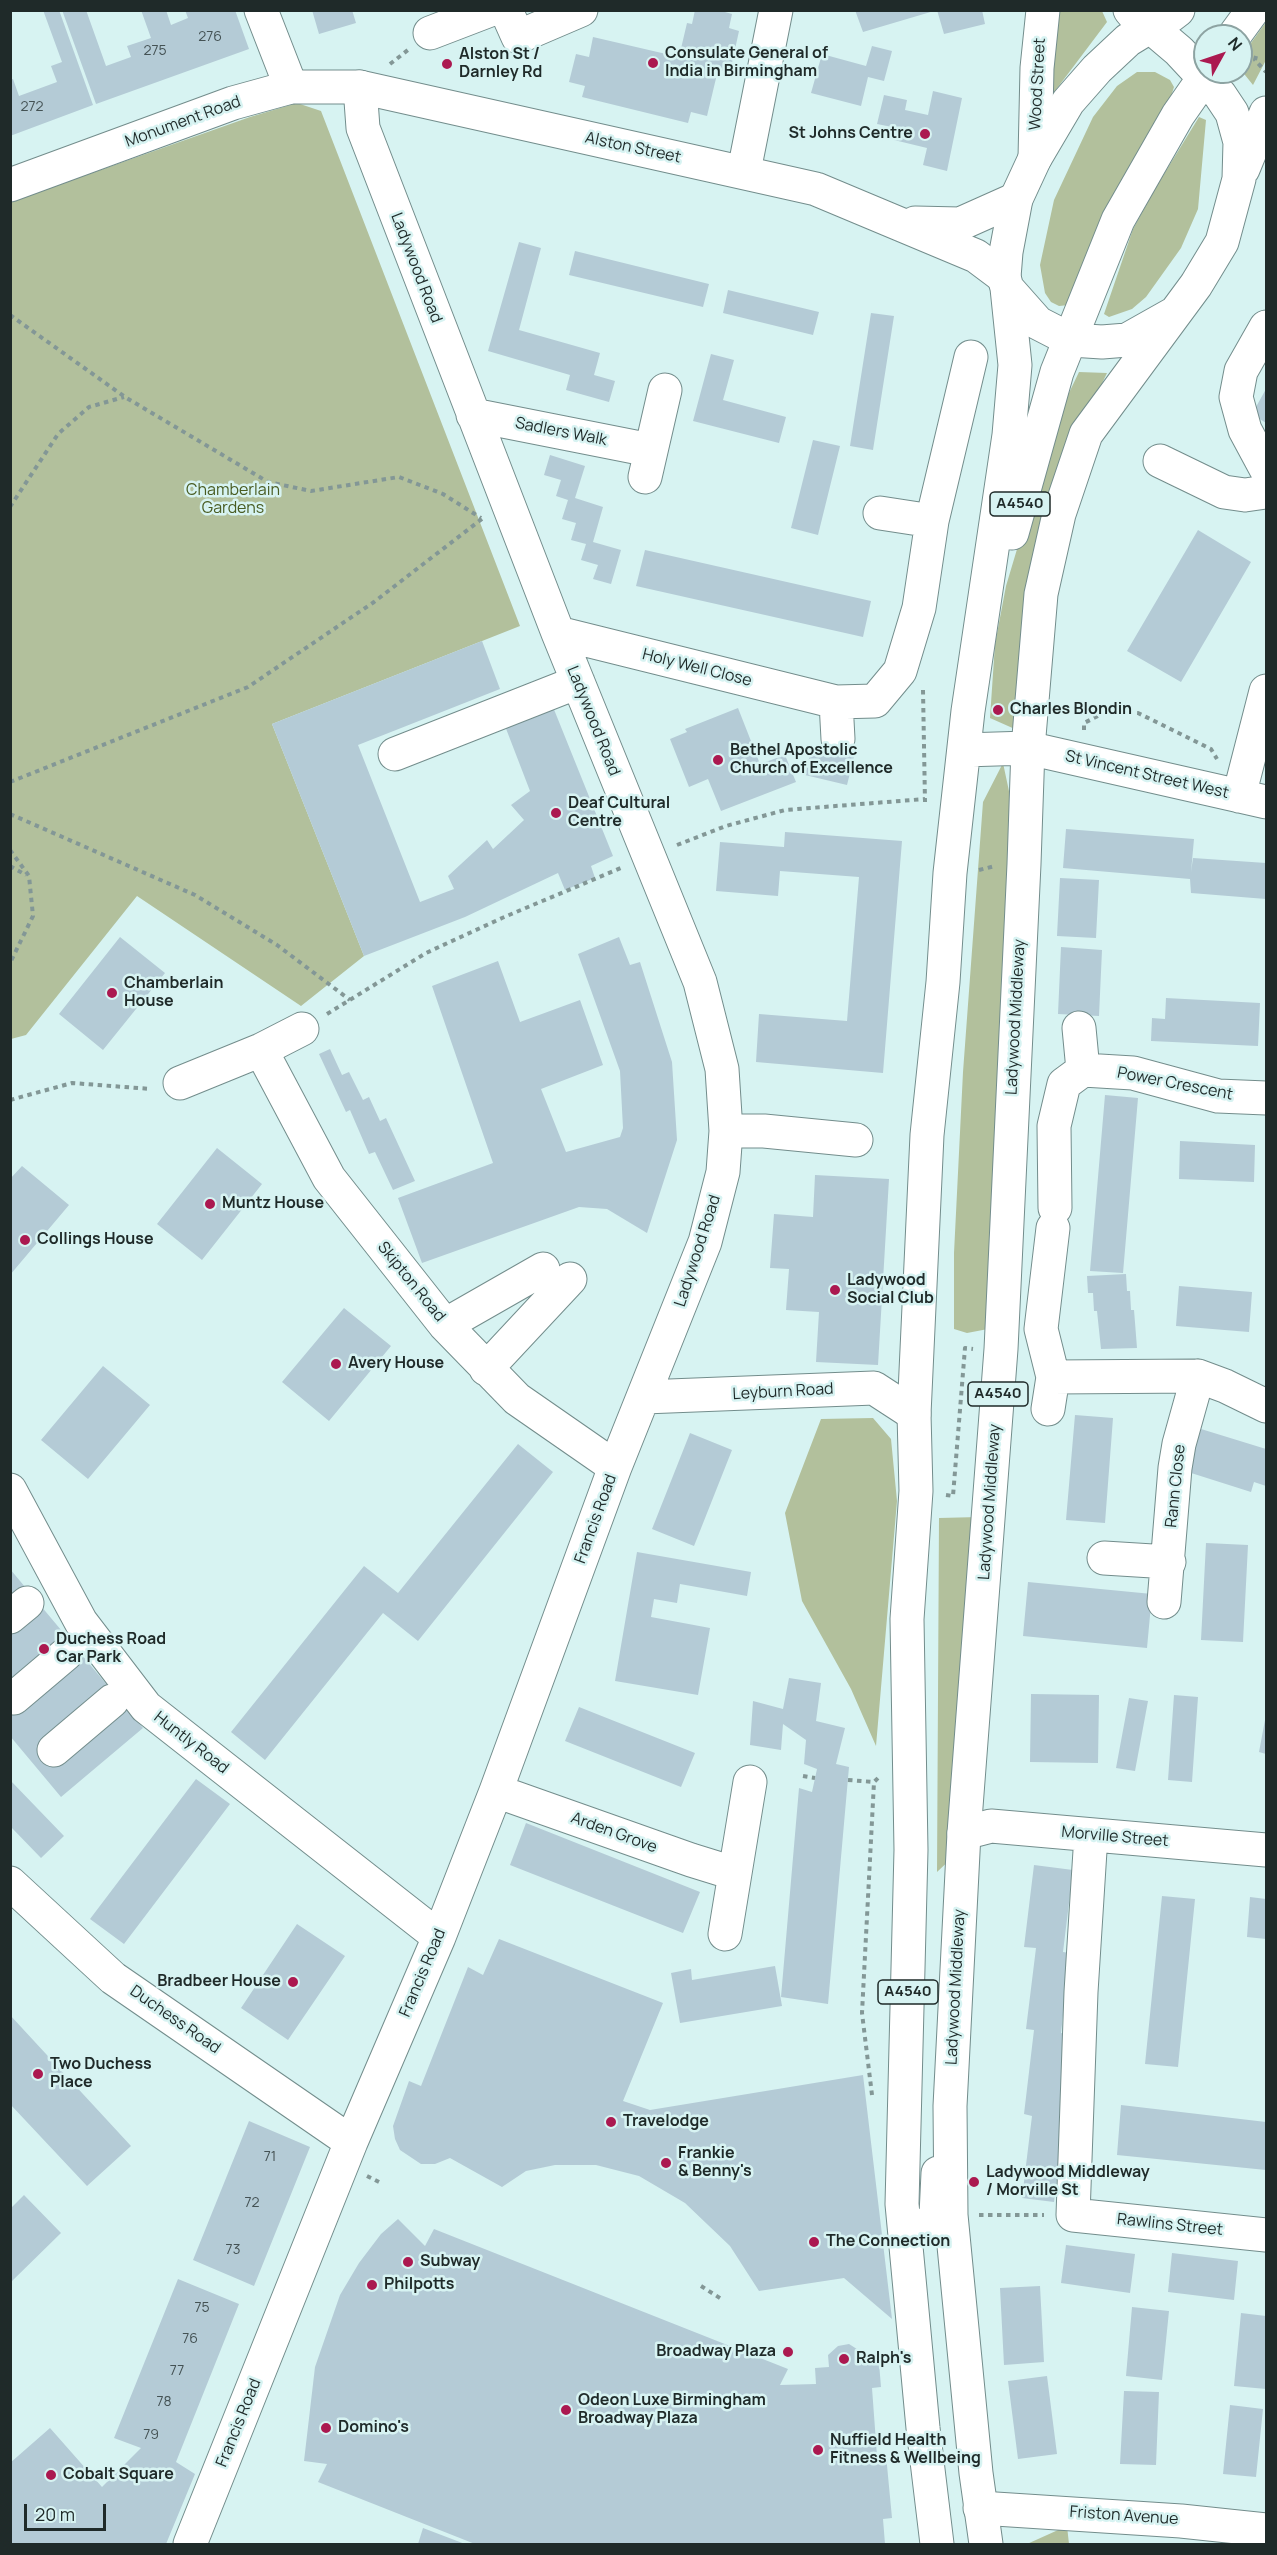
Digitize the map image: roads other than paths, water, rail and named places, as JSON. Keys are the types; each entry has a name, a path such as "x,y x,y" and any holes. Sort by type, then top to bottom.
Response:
{"main road":[{"path":"261,10 291,87"},
{"path":"430,33 490,10"},
{"path":"506,10 518,36 581,10"},
{"path":"744,171 776,10"},
{"name":"Wood Street","path":"1035,158 1037,68 1043,10"},
{"path":"1243,24 1253,10"},
{"path":"1006,282 1006,252 1016,199 1035,158 1068,102 1104,62 1152,20 1179,51 1193,63"},
{"name":"A4540","path":"974,670 986,618 1057,372 1118,220 1178,115 1199,84"},
{"path":"1213,84 1232,113 1240,142 1239,179"},
{"name":"Monument Road","path":"10,185 233,103 291,87 360,87"},
{"name":"Alston Street","path":"360,87 595,141 744,171 816,189 976,256 1006,282 1038,323 1071,340"},
{"name":"Ladywood Road","path":"360,87 363,128 473,415 495,513 558,633 578,682 700,982 722,1070 726,1131 723,1172 705,1242 644,1397"},
{"path":"1239,179 1266,113"},
{"name":"Ladywood Middleway","path":"986,2544 980,2508 951,2214 950,2106 963,1833 1001,1349 1028,748 1041,594 1059,514 1086,434 1196,285 1222,242 1239,179"},
{"name":"Alston Street","path":"901,223 960,224 1016,199"},
{"name":"A4540","path":"938,2544 902,2204 911,1860 907,1618 916,1491 914,1414 927,1135 943,982 950,873 964,750 1010,424 1015,365 1006,282"},
{"path":"1071,340 1102,342 1127,340 1175,313"},
{"path":"1266,327 1241,371 1236,397 1245,430 1266,470"},
{"name":"Holy Well Close","path":"558,633 836,702 875,701 900,671 919,608 932,521 971,357"},
{"name":"Sadlers Walk","path":"473,415 647,463 665,390"},
{"path":"1160,461 1224,492 1245,495 1266,492"},
{"path":"880,513 932,521"},
{"path":"395,754 578,682"},
{"path":"1252,799 1266,691"},
{"path":"836,702 838,739"},
{"name":"St Vincent Street West","path":"964,750 1028,748 1252,799"},
{"path":"1048,1409 1053,1377 1041,1329 1054,1218 1054,1126 1064,1084 1083,1070 1078,1028"},
{"path":"180,1083 261,1050 302,1029"},
{"name":"Skipton Road","path":"261,1050 328,1178 445,1325 517,1399 615,1467"},
{"name":"Power Crescent","path":"1083,1070 1133,1073 1218,1096 1266,1098"},
{"path":"726,1131 764,1131 856,1140"},
{"path":"445,1325 556,1274 486,1369"},
{"path":"1053,1377 1198,1376 1266,1406"},
{"name":"Rann Close","path":"1164,1602 1176,1460 1198,1376"},
{"name":"Leyburn Road","path":"644,1397 874,1388 914,1414"},
{"name":"Francis Road","path":"190,2544 351,2142 439,1937 496,1791 615,1467 644,1397"},
{"name":"Huntly Road","path":"10,1490 81,1622 146,1707 439,1937"},
{"path":"1104,1558 1169,1562"},
{"path":"14,1698 66,1654"},
{"path":"54,1750 112,1701"},
{"path":"725,1934 750,1782"},
{"name":"Arden Grove","path":"496,1791 690,1860 734,1873"},
{"name":"Morville Street","path":"963,1833 991,1826 1266,1850"},
{"name":"Rawlins Street","path":"1091,1835 1081,1992 1073,2215 1266,2235"},
{"name":"Duchess Road","path":"10,1883 113,1978 351,2142"},
{"path":"906,2238 926,2226 936,2215 947,1945 960,1904"},
{"name":"Friston Avenue","path":"933,2511 980,2508 1157,2519 1266,2530"}],"place":[{"name":"Consulate General of India in Birmingham","path":"653,63"},
{"name":"Alston St / Darnley Rd","path":"447,64"},
{"name":"St Johns Centre","path":"925,134"},
{"name":"Charles Blondin","path":"998,710"},
{"name":"Bethel Apostolic Church of Excellence","path":"718,760"},
{"name":"Deaf Cultural Centre","path":"556,813"},
{"name":"Chamberlain House","path":"112,993"},
{"name":"Muntz House","path":"210,1204"},
{"name":"Collings House","path":"25,1240"},
{"name":"Ladywood Social Club","path":"835,1290"},
{"name":"Avery House","path":"336,1364"},
{"name":"Duchess Road Car Park","path":"44,1649"},
{"name":"Bradbeer House","path":"293,1982"},
{"name":"Two Duchess Place","path":"38,2074"},
{"name":"Travelodge","path":"611,2122"},
{"name":"Frankie & Benny's","path":"666,2163"},
{"name":"Ladywood Middleway / Morville St","path":"974,2182"},
{"name":"The Connection","path":"814,2242"},
{"name":"Subway","path":"408,2262"},
{"name":"Philpotts","path":"372,2285"},
{"name":"Broadway Plaza","path":"788,2352"},
{"name":"Ralph's","path":"844,2359"},
{"name":"Odeon Luxe Birmingham Broadway Plaza","path":"566,2410"},
{"name":"Domino's","path":"326,2428"},
{"name":"Nuffield Health Fitness & Wellbeing","path":"818,2450"},
{"name":"Cobalt Square","path":"51,2475"}],"park label":[{"name":"Chamberlain Gardens","path":"233,500"}]}
